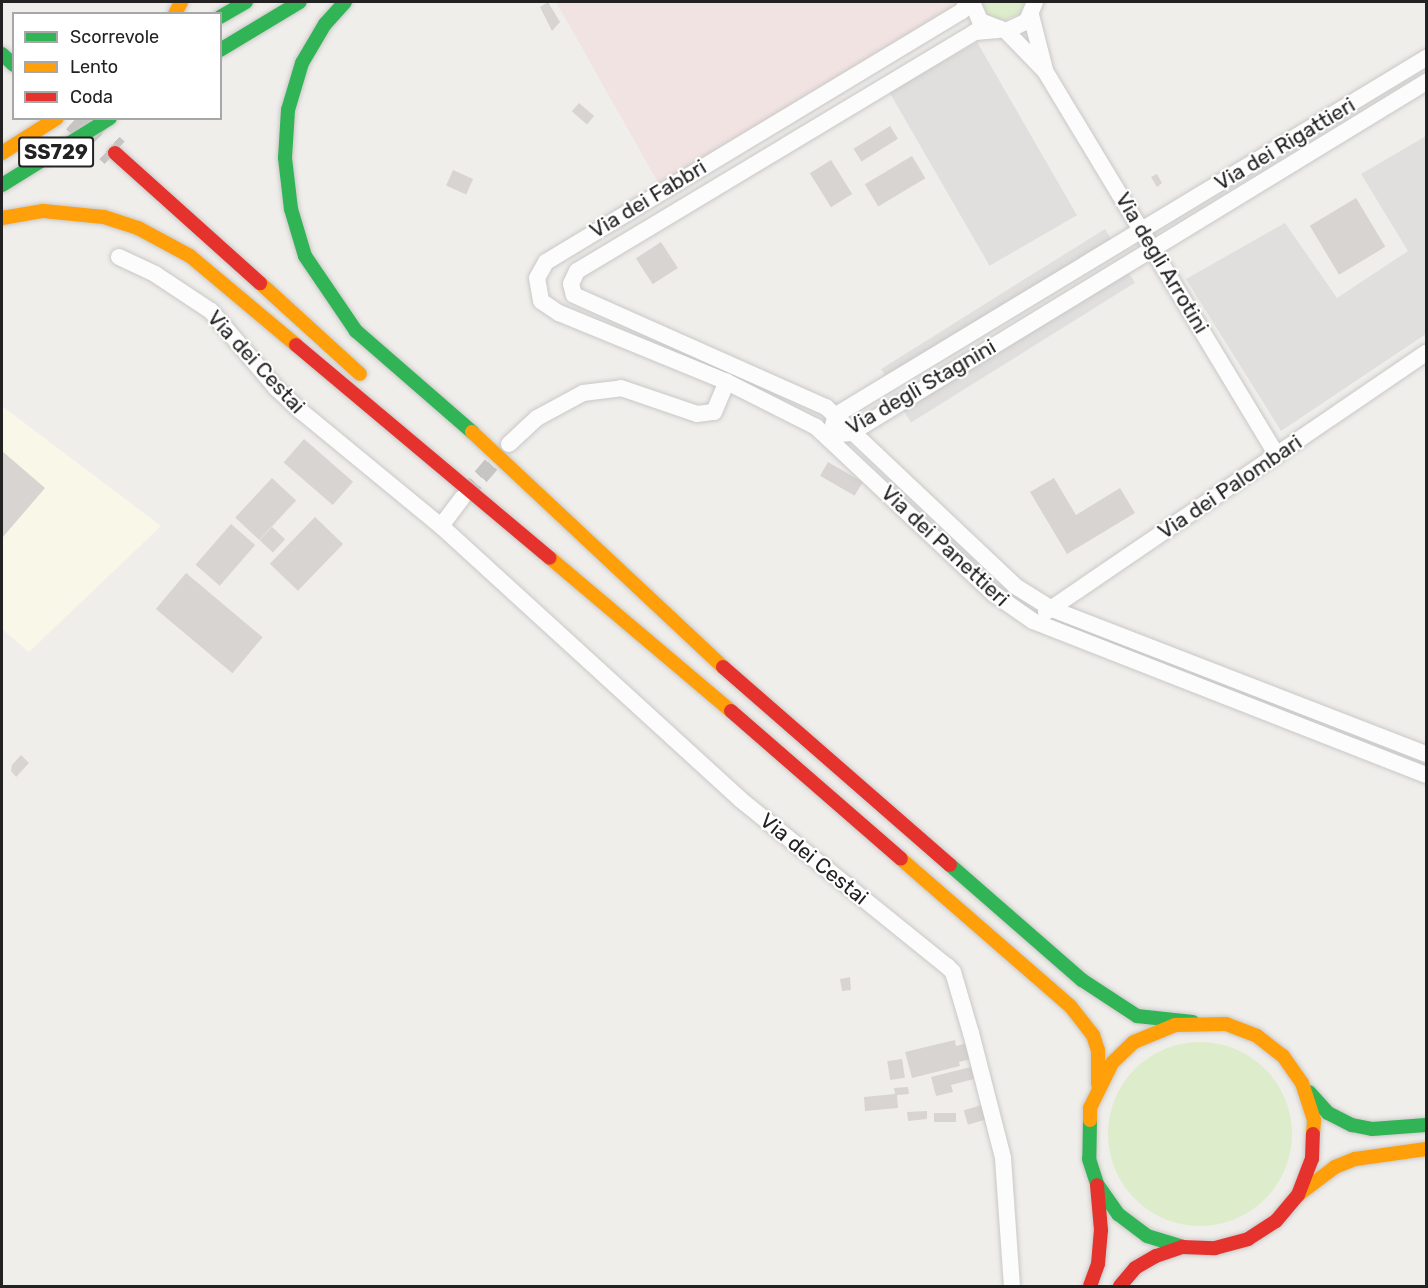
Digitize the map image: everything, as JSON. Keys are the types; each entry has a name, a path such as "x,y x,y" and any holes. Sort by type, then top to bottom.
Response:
{"main road":[{"path":"222,16 246,2"},
{"path":"222,49 300,2"},
{"path":"345,2 314,39 288,110 286,182 305,256 356,331 519,474 700,647 1082,980 1137,1016 1226,1024 1257,1036 1283,1056 1302,1083 1328,1113 1352,1125 1372,1129 1426,1125"},
{"name":"SS729","path":"2,153 54,120"},
{"name":"SS729","path":"2,185 107,120"},
{"path":"115,153 375,380"},
{"path":"2,218 43,211 104,217 138,228 190,256 671,659 1071,1007 1093,1035 1098,1050 1098,1084 1086,1134 1097,1184 1101,1230 1098,1264 1090,1287"},
{"path":"437,444 622,609 671,659"},
{"path":"500,480 644,604 700,647"},
{"path":"1098,1084 1112,1062 1134,1042 1161,1028 1193,1022"},
{"path":"1298,1195 1312,1159 1314,1130 1302,1083"},
{"path":"1097,1184 1118,1214 1147,1236 1182,1247 1215,1248 1248,1239 1276,1221 1298,1195 1335,1167 1356,1159 1426,1149"},
{"path":"1120,1287 1135,1268 1182,1247"}],"street":[{"path":"970,2 980,21 1002,31 1045,71"},
{"name":"Via dei Fabbri","path":"537,278 546,262 962,11 970,2"},
{"path":"1002,31 1021,25 1034,7"},
{"path":"1034,7 1045,71"},
{"name":"Via dei Fabbri","path":"571,289 577,271 779,149 975,32 1002,31"},
{"name":"Via dei Rigattieri","path":"1143,231 1426,58"},
{"name":"Via degli Arrotini","path":"1045,71 1277,455"},
{"name":"Via dei Rigattieri","path":"1153,247 1426,82"},
{"path":"766,128 779,149"},
{"name":"Via degli Stagnini","path":"1143,231 836,415 828,436 851,433 1153,247"},
{"name":"Via dei Cestai","path":"119,257 155,274 211,311 276,388 441,526 741,800 953,972 1003,1158 1012,1287"},
{"name":"Via dei Panettieri","path":"537,278 536,289 548,307 727,382 802,418 828,436 994,594 1033,621 1426,775"},
{"name":"Via dei Panettieri","path":"571,289 578,299 816,401 836,415 851,433 1015,586 1052,609 1426,754"},
{"name":"Via dei Palombari","path":"1033,621 1426,353"},
{"path":"509,444 537,418 583,393 621,388 697,414 714,412 727,382"},
{"path":"441,526 462,498"}],"shaded area":[{"path":"556,2 962,2 660,186"},
{"path":"977,42 1077,215 990,266 890,92"},
{"path":"1426,136 1426,334 1281,431 1186,279 1285,223 1337,298 1408,251 1361,174"},
{"path":"1105,229 1113,242 889,382 881,369"},
{"path":"1127,270 1135,283 911,423 903,410"},
{"path":"2,406 161,526 29,652 2,629"}],"green space":[{"path":"1025,2 1020,14 1000,22 987,15 981,3"},
{"path":"1200,1042 1235,1049 1265,1069 1285,1099 1292,1134 1285,1169 1265,1199 1235,1219 1200,1226 1165,1219 1135,1199 1115,1169 1108,1134 1115,1099 1135,1069 1165,1049"}],"building":[{"path":"548,2 560,22 552,31 540,7"},
{"path":"579,103 594,116 587,124 572,111"},
{"path":"890,126 898,139 861,162 854,149"},
{"path":"912,156 925,178 878,207 865,184"},
{"path":"831,160 852,194 831,207 810,173"},
{"path":"453,170 473,179 466,194 446,186"},
{"path":"1157,174 1162,183 1157,187 1151,177"},
{"path":"1356,198 1385,247 1339,275 1310,226"},
{"path":"661,242 678,268 653,284 636,258"},
{"path":"304,439 353,482 333,505 284,462"},
{"path":"2,451 45,488 2,538"},
{"path":"828,462 863,482 855,496 820,476"},
{"path":"272,478 296,501 259,540 235,517"},
{"path":"1054,478 1076,515 1120,488 1135,513 1067,554 1030,492"},
{"path":"315,517 343,544 298,591 270,564"},
{"path":"231,524 255,545 220,586 196,565"},
{"path":"272,527 285,539 273,552 260,540"},
{"path":"186,573 263,637 232,673 156,609"},
{"path":"21,755 29,763 16,777 11,771 12,765"},
{"path":"850,977 851,990 842,991 840,979"},
{"path":"955,1040 956,1046 968,1043 971,1059 959,1062 960,1066 912,1078 905,1052"},
{"path":"902,1059 905,1078 890,1080 887,1061"},
{"path":"971,1067 974,1079 951,1085 953,1092 936,1096 931,1077"},
{"path":"908,1087 909,1094 897,1095 898,1108 865,1111 864,1097 895,1094 894,1088"},
{"path":"982,1105 986,1119 968,1125 964,1110"},
{"path":"927,1111 927,1119 908,1121 907,1112"},
{"path":"934,1113 956,1113 956,1122 934,1122"}],"tunnel":[{"path":"78,120 115,153"},
{"path":"465,495 503,451"}],"traffic: fast":[{"path":"222,16 246,2"},
{"path":"222,49 300,2"},
{"path":"345,2 325,24 302,63 288,110 285,158 291,209 305,256 356,331 472,432"},
{"path":"2,54 12,63"},
{"path":"2,185 107,120"},
{"path":"950,865 1082,980 1137,1016 1193,1022"},
{"path":"1309,1092 1328,1113 1352,1125 1372,1129 1426,1125"},
{"path":"1090,1120 1089,1159 1097,1184 1118,1214 1147,1236 1182,1247"}],"traffic: slow":[{"path":"176,12 181,2"},
{"path":"2,153 54,120"},
{"path":"2,218 43,211 104,217 138,228 190,256 296,345"},
{"path":"260,283 360,374"},
{"path":"472,432 723,667"},
{"path":"550,558 731,711"},
{"path":"901,859 1071,1007 1093,1035 1098,1050 1098,1084"},
{"path":"1090,1120 1090,1108 1112,1063 1134,1042 1175,1025 1226,1024 1257,1036 1283,1056 1302,1083 1314,1120 1313,1134"},
{"path":"1298,1195 1335,1167 1355,1159 1426,1149"}],"traffic: jam":[{"path":"115,153 260,283"},
{"path":"296,345 550,558"},
{"path":"723,667 950,865"},
{"path":"731,711 901,859"},
{"path":"1120,1286 1135,1268 1156,1256 1182,1247 1215,1248 1248,1239 1276,1221 1298,1195 1312,1159 1313,1134"},
{"path":"1090,1286 1098,1264 1101,1230 1097,1185"}]}
